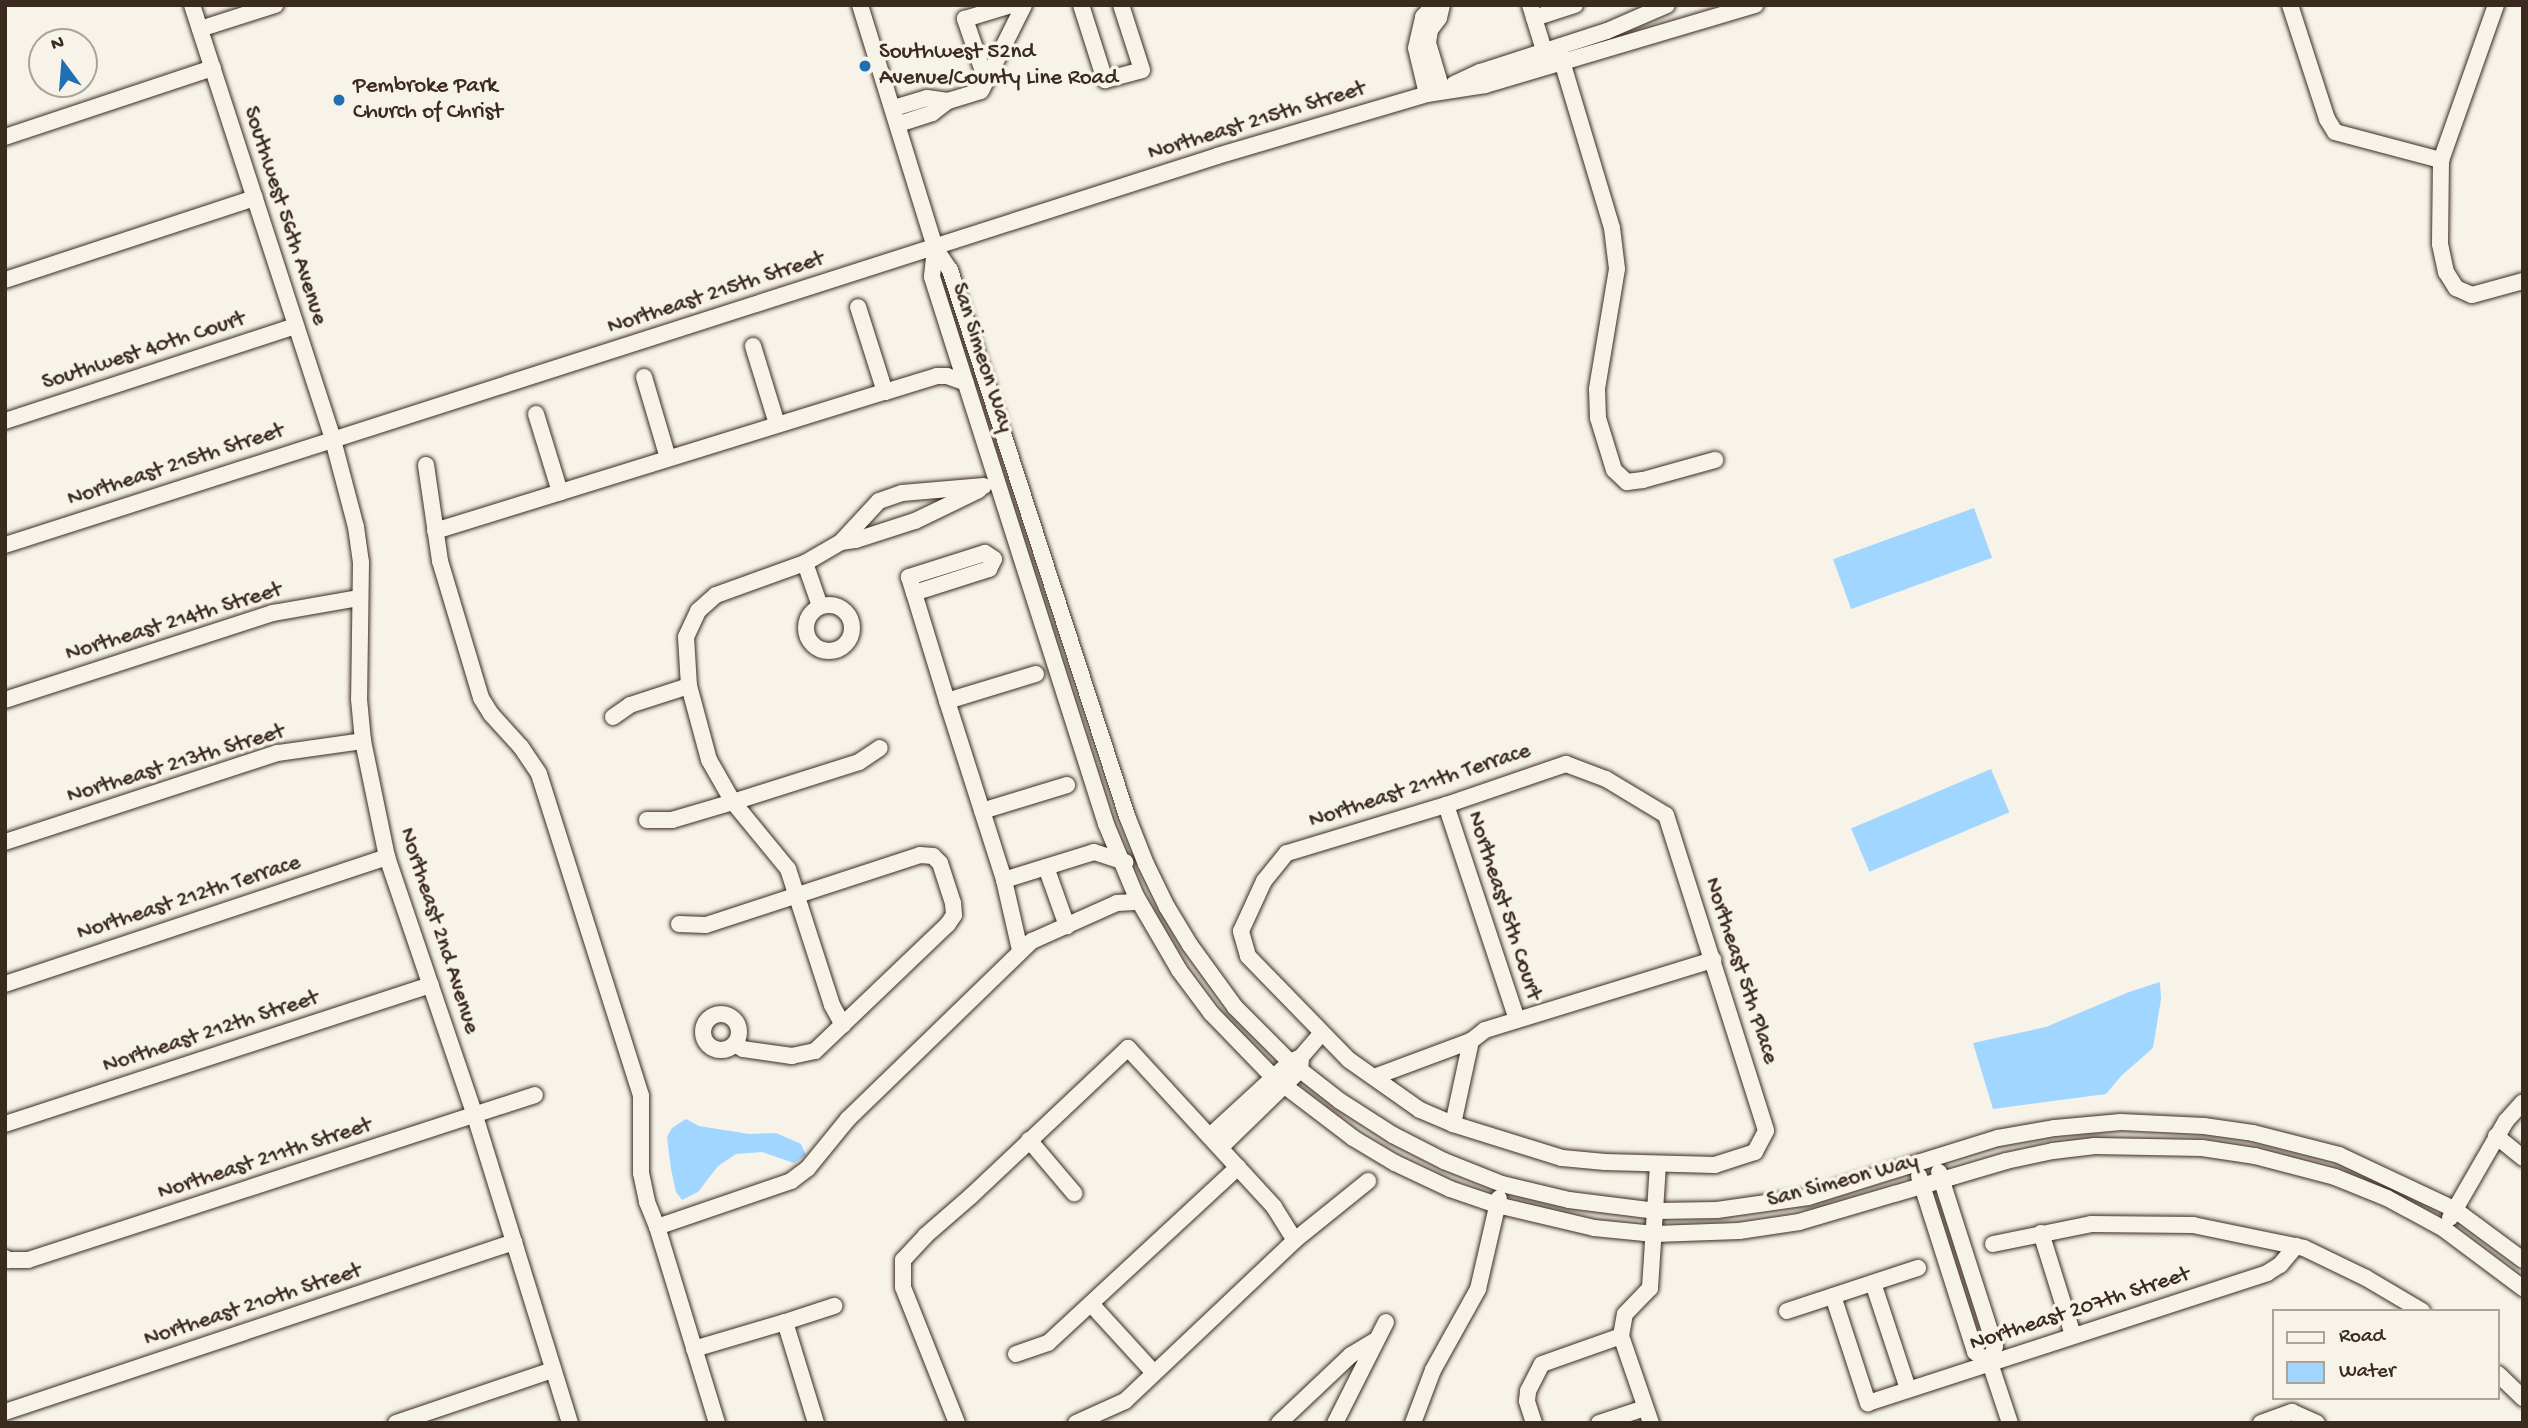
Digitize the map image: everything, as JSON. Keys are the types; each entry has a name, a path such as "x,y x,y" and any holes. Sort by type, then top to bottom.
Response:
{"street":[{"name":"Southwest 56th Avenue","path":"192,5 333,440"},
{"path":"200,29 275,5"},
{"path":"860,5 935,248"},
{"path":"986,80 965,19 1011,5"},
{"path":"896,116 927,98 948,101 981,91 1024,5"},
{"path":"1082,5 1105,80 1142,70 1121,5"},
{"path":"1434,5 1423,17 1416,48 1435,92"},
{"path":"1435,92 1428,44 1430,30 1439,18 1442,5"},
{"path":"1574,5 1532,11 1553,57 1612,228 1617,269 1597,389 1598,418 1614,470 1627,482 1715,460"},
{"name":"Northeast 215th Street","path":"5,545 1217,156 1435,92 1485,85 1667,5"},
{"name":"Northeast 215th Street","path":"1553,57 1755,5"},
{"path":"2290,5 2327,119 2336,132 2441,160"},
{"path":"2496,5 2441,160 2440,244 2446,272 2456,288 2472,295 2523,281"},
{"path":"5,137 213,68"},
{"path":"5,280 255,198"},
{"name":"San Simeon Way","path":"935,248 932,277 966,383 990,483 1109,832 1131,885 1179,970 1211,1013 1279,1081 1326,1120 1395,1163 1450,1189 1497,1205 1594,1228 1655,1234 1739,1231 1799,1222 1941,1180 2053,1151 2095,1146 2202,1148 2255,1156 2335,1177 2387,1198 2444,1229 2523,1288"},
{"name":"San Simeon Way","path":"935,248 949,267 1140,848 1145,872 1190,945 1228,996 1340,1101 1393,1135 1444,1161 1502,1184 1569,1200 1656,1211 1717,1210 1808,1197 1998,1138 2054,1128 2121,1122 2179,1123 2253,1133 2339,1155 2454,1209 2523,1260"},
{"path":"858,307 885,392"},
{"name":"Southwest 40th Court","path":"5,421 296,326"},
{"path":"753,346 776,424"},
{"path":"435,531 776,424 942,376 966,383"},
{"path":"644,377 668,458"},
{"path":"536,414 560,492"},
{"name":"Northeast 2nd Avenue","path":"333,440 356,527 361,562 359,598 363,741 387,857 475,1116 570,1423"},
{"path":"426,464 440,561 481,698 491,714 522,747 539,774 641,1096 641,1172 647,1202 717,1423"},
{"path":"841,542 879,501 902,493 990,483 1018,474"},
{"path":"842,1025 832,1004 788,869 733,802 709,760 689,686 686,637 698,611 716,595 805,564 841,542 915,521 974,494 990,483"},
{"path":"805,564 820,606"},
{"path":"914,593 1004,880 1020,943"},
{"name":"Northeast 214th Street","path":"5,700 273,613 359,598"},
{"path":"947,701 1036,674"},
{"path":"613,717 630,705 689,686"},
{"name":"Northeast 213th Street","path":"5,842 278,753 363,741"},
{"path":"647,820 672,820 733,802 859,762 880,748"},
{"name":"Northeast 211th Terrace","path":"1287,853 1446,805 1566,764"},
{"name":"Northeast 5th Place","path":"1287,853 1264,881 1241,931 1248,956 1321,1034 1420,1110 1453,1124 1562,1157 1658,1165 1715,1165 1755,1152 1766,1131 1666,815 1606,779 1566,764"},
{"path":"982,811 1066,785"},
{"name":"Northeast 5th Court","path":"1446,805 1517,1020"},
{"path":"1094,852 1109,832"},
{"path":"1004,880 1094,852 1120,859 1145,872 1117,904"},
{"path":"679,925 706,925 920,855 933,856 940,863 953,903 954,915 842,1025 807,1055 743,1049 735,1044"},
{"name":"Northeast 212th Terrace","path":"5,984 387,857"},
{"path":"1046,867 1065,922"},
{"path":"657,1227 791,1181 808,1168 848,1119 1020,943 1032,941 1065,922 1117,904 1139,902"},
{"path":"1374,1077 1471,1041 1485,1030 1713,960"},
{"name":"Northeast 212th Street","path":"5,1124 431,985"},
{"path":"1216,1141 1297,1063 1321,1034"},
{"path":"1453,1124 1471,1041"},
{"path":"957,1423 902,1287 903,1260 1128,1048 1274,1207 1295,1240"},
{"name":"Northeast 211th Street","path":"6,1259 29,1260 535,1095"},
{"path":"2444,1229 2496,1136 2523,1102"},
{"path":"2496,1136 2523,1158"},
{"path":"1029,1140 1074,1193"},
{"path":"1935,1158 1995,1346 1990,1363 2010,1423"},
{"path":"1915,1164 1975,1352 1990,1363"},
{"path":"1600,1423 1648,1416 1620,1336 1625,1314 1650,1288 1658,1165"},
{"path":"1016,1354 1048,1343 1238,1167"},
{"path":"1076,1423 1125,1402 1295,1240 1368,1181"},
{"path":"1413,1423 1433,1370 1478,1289 1502,1184"},
{"path":"1993,1244 2091,1224 2193,1225 2296,1246 2366,1278 2420,1309"},
{"path":"2041,1233 2073,1335"},
{"name":"Northeast 210th Street","path":"5,1412 514,1242"},
{"name":"Northeast 207th Street","path":"1833,1296 1868,1402 2267,1273 2280,1265 2296,1246"},
{"path":"1787,1311 1918,1268"},
{"path":"1873,1283 1908,1390"},
{"path":"1092,1305 1154,1373"},
{"path":"694,1349 834,1306"},
{"path":"785,1322 816,1423"},
{"path":"1335,1423 1374,1341 1386,1322"},
{"path":"1534,1423 1527,1401 1528,1391 1542,1364 1620,1336"},
{"path":"1279,1423 1351,1355 1374,1341"},
{"path":"396,1423 553,1370"},
{"path":"2500,1376 2523,1398"},
{"path":"2261,1423 2292,1412 2318,1423"}],"water":[{"path":"1974,508 1992,558 1851,609 1833,559"},
{"path":"1991,769 2009,812 1869,872 1851,828"},
{"path":"2160,982 2161,999 2153,1048 2122,1075 2106,1094 1993,1109 1973,1043 2046,1027"},
{"path":"686,1119 699,1126 749,1134 776,1133 801,1144 806,1155 794,1163 762,1152 736,1154 718,1166 698,1192 682,1200 676,1192 667,1137 672,1128"}],"place":[{"name":"Southwest 52nd Avenue/County Line Road","path":"865,66"},
{"name":"Pembroke Park Church of Christ","path":"339,100"}]}
